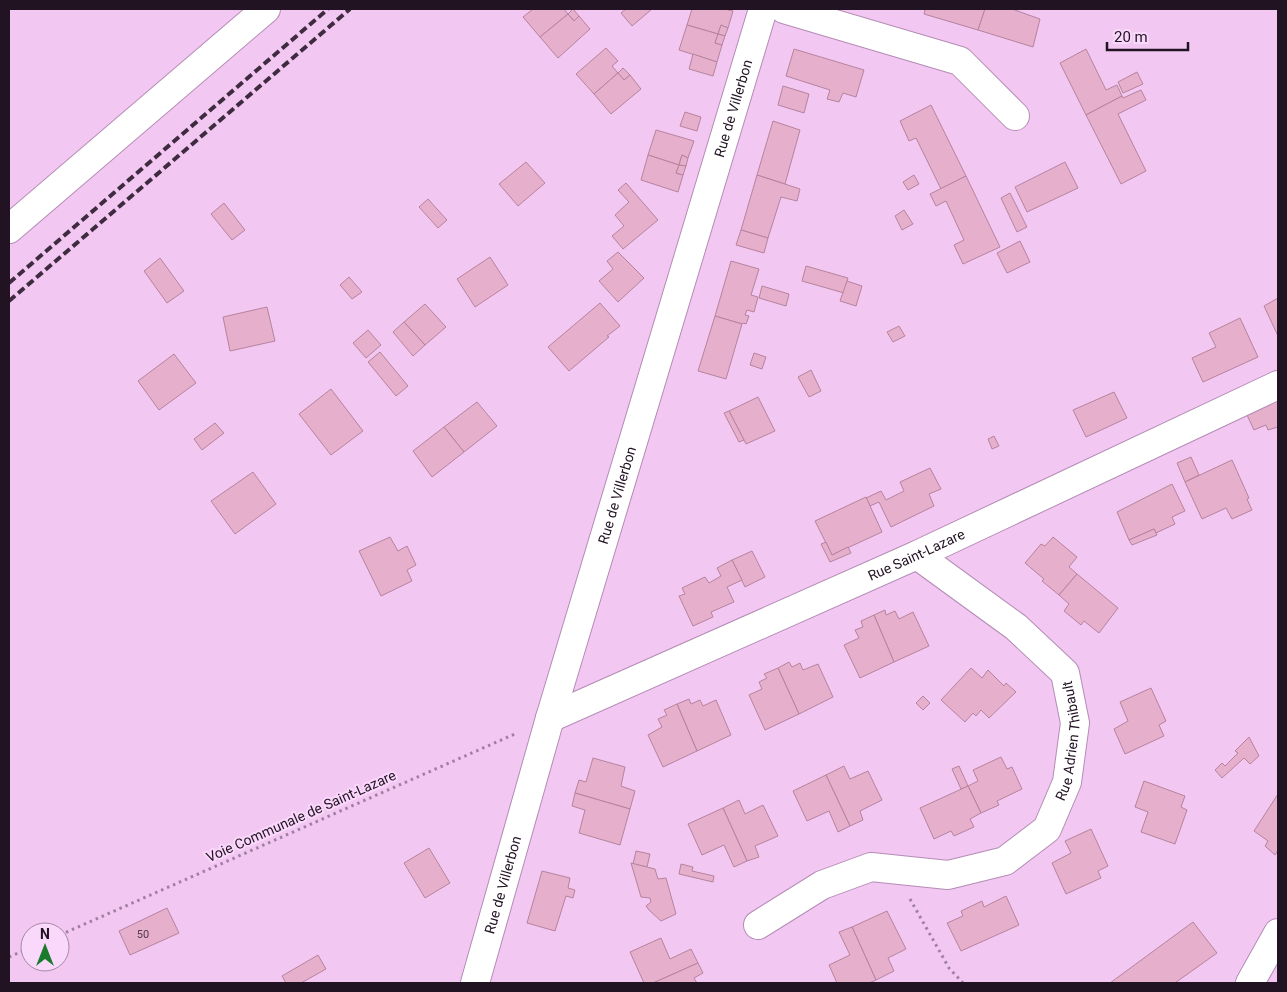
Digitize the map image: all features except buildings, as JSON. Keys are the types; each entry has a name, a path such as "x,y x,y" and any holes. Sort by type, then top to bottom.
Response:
{"street":[{"path":"9,229 266,9"},
{"name":"Rue de Villerbon","path":"475,983 550,718 763,9"},
{"path":"784,9 960,61 1015,116"},
{"name":"Rue Saint-Lazare","path":"550,718 917,555 1278,385"},
{"name":"Rue Adrien Thibault","path":"758,925 822,885 871,867 948,875 1005,861 1047,829 1067,782 1075,723 1064,673 1016,627 917,555"},
{"path":"1250,983 1278,933"}],"path":[{"name":"Voie Communale de Saint-Lazare","path":"70,931 550,718"},
{"path":"894,870 949,968 963,983"}],"railway":[{"path":"9,283 328,9"},
{"path":"9,301 350,9"}]}
